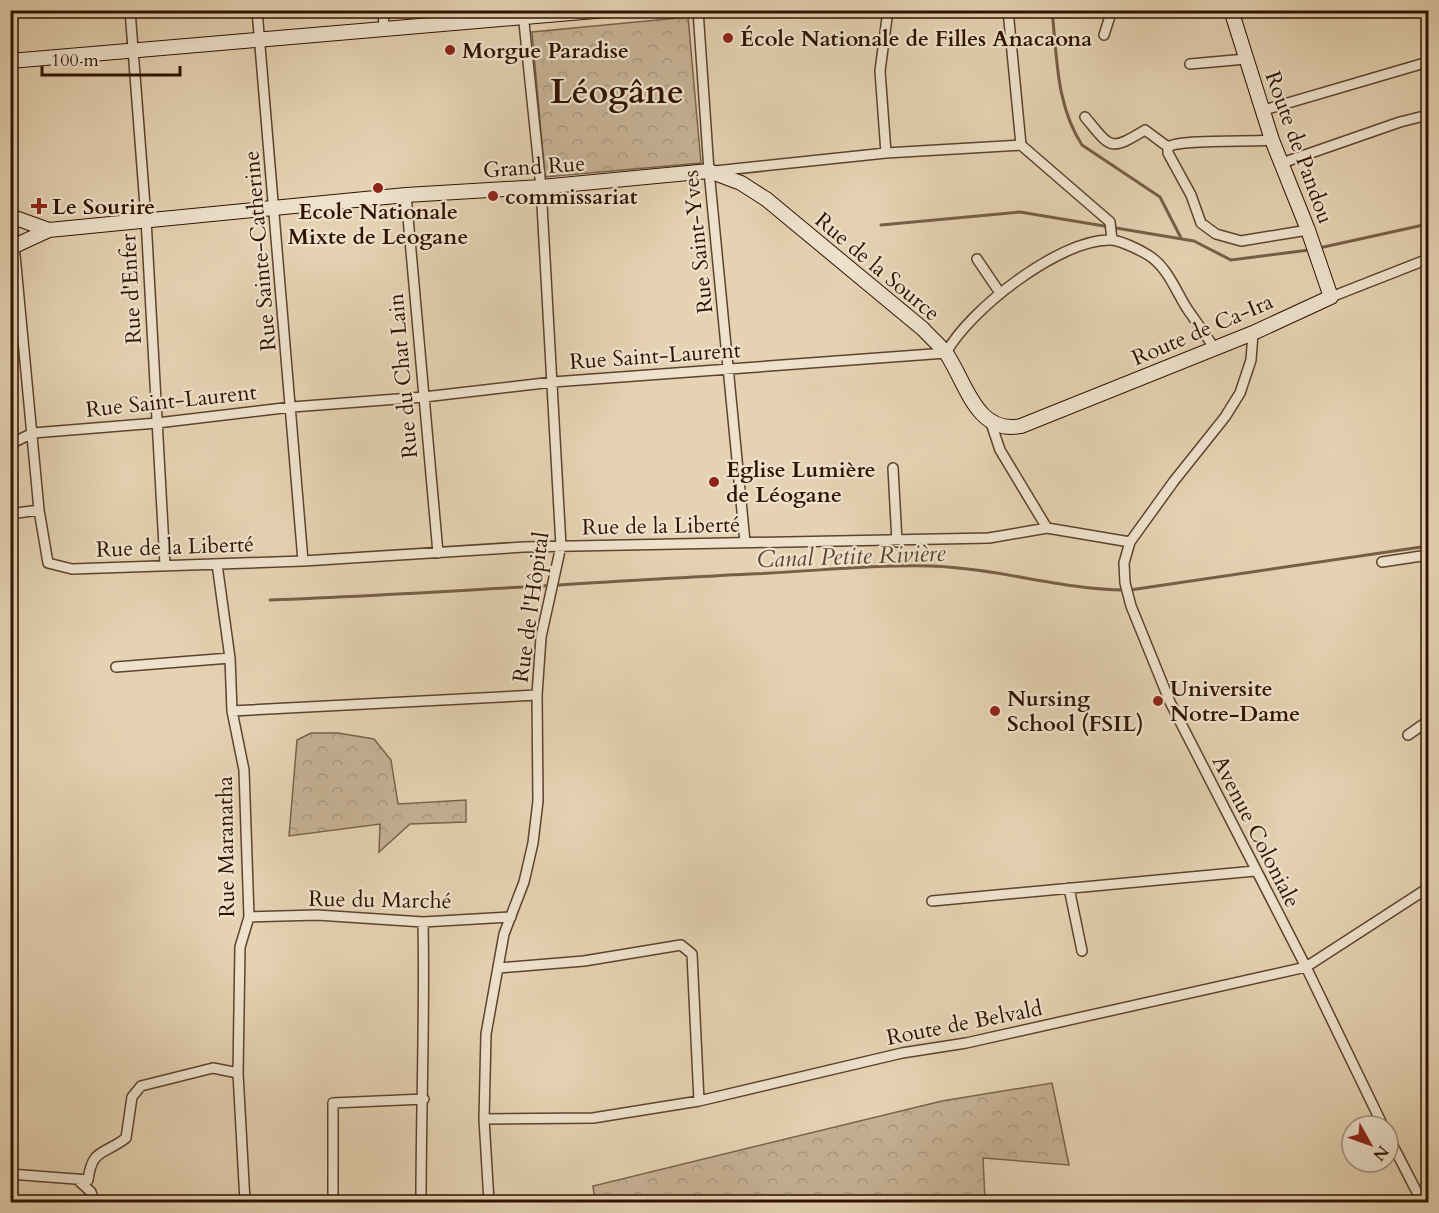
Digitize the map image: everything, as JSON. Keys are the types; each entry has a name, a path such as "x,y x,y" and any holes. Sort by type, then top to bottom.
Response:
{"street":[{"name":"Rue d'Enfer","path":"130,10 146,219 165,565"},
{"name":"Rue Sainte-Catherine","path":"257,10 292,407 303,561"},
{"path":"383,10 384,29"},
{"path":"10,62 384,29 523,14 606,10"},
{"name":"Rue Saint-Yves","path":"698,10 709,171 745,542"},
{"path":"886,153 880,71 888,10"},
{"path":"1008,10 1021,145 1110,222 1112,240"},
{"path":"1104,35 1112,10"},
{"path":"1232,12 1254,10"},
{"name":"Route de Pandou","path":"1232,12 1272,140 1308,230 1331,297"},
{"name":"Rue de l'Hôpital","path":"489,1203 484,1119 486,1034 504,934 528,863 538,801 537,695 541,637 561,546 554,382 541,187 523,14"},
{"path":"1190,64 1246,59"},
{"path":"1264,111 1428,62"},
{"path":"1282,163 1400,122 1428,115"},
{"path":"1086,117 1109,143 1116,145 1132,139 1145,130 1168,147"},
{"path":"1168,147 1173,144 1197,142 1272,140"},
{"name":"Grand Rue","path":"13,248 49,230 146,219 274,209 406,195 541,187 886,153 1021,145"},
{"path":"1168,147 1168,153 1191,195 1201,223 1216,234 1241,241 1308,230"},
{"name":"Rue de la Source","path":"709,171 741,183 766,199 923,329 945,353 974,403 991,423"},
{"name":"Rue du Chat Lain","path":"406,195 438,553"},
{"path":"10,201 39,510 10,514"},
{"name":"Grand Rue","path":"11,216 49,230"},
{"path":"945,353 961,331 1000,293 1070,248 1112,240 1149,255 1170,278 1214,348"},
{"path":"976,259 1000,293"},
{"name":"Route de Ca-Ira","path":"991,423 1008,429 1021,426 1253,333 1331,297 1428,259"},
{"name":"Avenue Coloniale","path":"1253,333 1247,374 1226,417 1174,481 1130,542 1124,563 1125,583 1131,606 1175,712 1306,967 1377,1114"},
{"name":"Rue Saint-Laurent","path":"10,444 33,433 157,423 292,407 424,397 554,382 945,353"},
{"path":"991,423 1000,450 1047,528"},
{"path":"893,468 897,542"},
{"name":"Rue de la Liberté","path":"39,510 48,563 72,569 303,561 561,546 745,542 897,542 989,538 1047,528 1130,542"},
{"path":"1382,562 1428,555"},
{"name":"Rue Maranatha","path":"217,564 230,658 232,711 244,770 249,917 240,947 238,1073 245,1203"},
{"path":"116,667 230,658"},
{"path":"232,711 537,695"},
{"path":"1408,735 1428,721"},
{"path":"932,901 1255,871"},
{"path":"1069,888 1082,951"},
{"name":"Route de Belvald","path":"484,1119 592,1118 699,1101 902,1053 966,1043 1306,967 1428,888"},
{"name":"Rue du Marché","path":"249,917 317,915 423,922 511,917"},
{"path":"421,1203 424,1099 423,922"},
{"path":"499,968 584,961 681,945 692,954 699,1101"},
{"path":"10,1174 88,1180 90,1163 94,1156 126,1138 132,1097 141,1086 213,1068 238,1073"},
{"path":"333,1203 333,1103 424,1099"},
{"path":"1400,1160 1422,1203"},
{"path":"77,1179 91,1192 94,1203"}],"green space":[{"path":"688,17 701,163 545,177 532,32"},
{"path":"311,733 338,733 374,739 391,760 398,804 466,800 466,822 410,824 379,852 380,824 289,836 297,740"},
{"path":"1052,1083 1069,1165 983,1158 985,1200 990,1202 595,1202 593,1186 942,1101"}],"waterway":[{"path":"1052,10 1059,80 1073,130 1082,145 1160,197 1181,238"},
{"path":"881,225 1020,212 1194,241 1231,260 1309,250"},
{"path":"1319,248 1428,224"},
{"name":"Canal Petite Rivière","path":"1130,590 1428,546"},
{"name":"Canal Petite Rivière","path":"270,600 908,566 979,570 1076,586 1124,590"}],"place":[{"name":"École Nationale de Filles Anacaona","path":"728,38"},
{"name":"Morgue Paradise","path":"450,50"},
{"name":"Ecole Nationale Mixte de Leogane","path":"378,188"},
{"name":"commissariat","path":"493,196"},
{"name":"Le Sourire","path":"39,206"},
{"name":"Eglise Lumière de Léogane","path":"714,482"},
{"name":"Universite Notre-Dame","path":"1158,701"},
{"name":"Nursing School (FSIL)","path":"995,711"}],"district":[{"name":"Léogâne","path":"617,91"}]}
